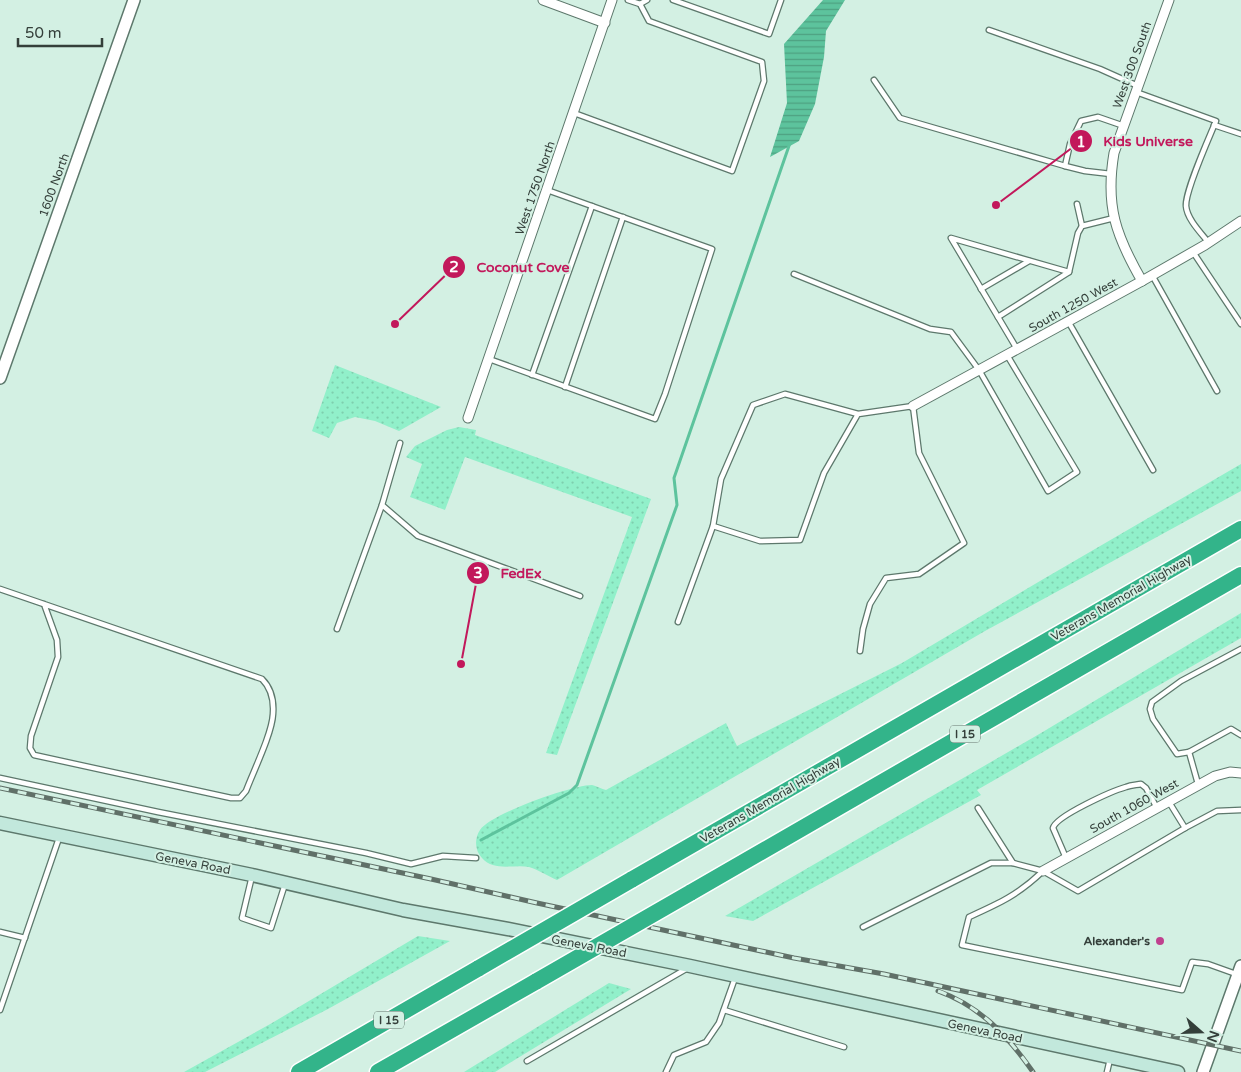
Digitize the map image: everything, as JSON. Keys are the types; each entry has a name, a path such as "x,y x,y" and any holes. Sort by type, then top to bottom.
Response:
{"highway":[{"name":"Veterans Memorial Highway","path":"299,1072 1241,529"},
{"name":"I 15","path":"378,1072 1241,575"}],"main road":[{"name":"Geneva Road","path":"0,823 252,875 403,910 690,966 1178,1072"}],"street":[{"name":"1600 North","path":"0,378 134,0"},
{"path":"543,0 605,23"},
{"name":"West 1750 North","path":"468,418 612,0"},
{"name":"West 300 South","path":"1142,281 1126,252 1114,218 1110,192 1111,174 1114,154 1169,0"},
{"name":"South 1250 West","path":"914,406 1142,281 1209,243 1241,221"},
{"name":"South 1060 West","path":"1043,870 1169,802 1198,784 1215,776 1230,772 1241,773"},
{"path":"1203,1072 1240,973"}],"lane":[{"path":"574,113 732,171 764,81 762,62 649,20 640,4 628,0"},
{"path":"640,4 647,0"},
{"path":"673,0 769,34 781,0"},
{"path":"989,30 1100,68 1137,89 1216,121 1190,187 1186,206 1190,217 1209,243"},
{"path":"874,80 900,118 1085,172 1111,174"},
{"path":"1065,166 1070,144 1081,121 1098,117 1124,126"},
{"path":"1214,124 1241,134"},
{"path":"488,359 655,419 665,394 712,250 547,190"},
{"path":"998,317 1069,272 1078,233 1082,226 1078,204"},
{"path":"532,375 592,206"},
{"path":"565,387 623,218"},
{"path":"1082,226 1114,218"},
{"path":"1017,349 951,238 1069,272"},
{"path":"1193,252 1241,324"},
{"path":"982,289 1029,260"},
{"path":"794,274 930,329 951,332 979,370 1048,491 1077,472 1006,355"},
{"path":"1152,275 1217,391"},
{"path":"1068,321 1153,470"},
{"path":"678,622 713,526 721,480 753,405 786,394 858,414 914,406 919,453 964,543 919,574 886,578 870,604 863,629 860,651"},
{"path":"713,526 760,541 800,540 824,474 858,414"},
{"path":"337,629 382,505 400,444"},
{"path":"382,505 418,536 580,596"},
{"path":"0,589 262,678 269,687 274,715 246,791 240,798 231,798 34,754 30,748 31,736 58,658 57,640 44,604"},
{"path":"1241,648 1181,682 1152,702 1150,710 1153,719 1177,754 1189,752 1230,729 1241,735"},
{"path":"1189,752 1198,784"},
{"path":"0,778 158,812 366,853 411,864 443,856 476,858"},
{"path":"1066,858 1053,828 1054,824 1068,813 1126,787 1141,784 1146,788 1157,808"},
{"path":"1169,802 1185,828"},
{"path":"978,808 1013,863"},
{"path":"863,927 991,863 1013,863 1043,870 1078,891 1217,811 1241,810"},
{"path":"0,1010 59,836"},
{"path":"1043,870 1026,887 1006,900 969,916 962,945 1182,990 1192,962 1208,964 1240,973"},
{"path":"252,875 242,918 271,928 286,883"},
{"path":"0,932 25,938"},
{"path":"527,1061 690,966"},
{"path":"666,1072 674,1055 706,1042 719,1022 735,976"},
{"path":"724,1010 844,1047"},
{"path":"1107,1072 1111,1058"}],"shaded area":[{"path":"823,0 845,0 826,31 824,57 815,104 799,141 770,157 787,103 784,44"},
{"path":"335,365 441,407 399,431 375,421 355,417 337,423 329,438 312,431"},
{"path":"459,427 476,430 475,435 651,499 557,755 546,753 632,517 465,457 445,510 410,497 422,464 406,457 415,446 447,430"},
{"path":"1241,464 1241,491 985,631 557,880 529,867 492,865 482,858 478,852 476,841 480,830 499,816 550,795 582,786 592,785 606,790 726,723 737,746 902,663"},
{"path":"1241,613 1241,638 977,790 981,795 753,921 725,916 1041,733"},
{"path":"418,936 450,941 328,1009 205,1072 184,1072 272,1023"},
{"path":"609,983 631,989 495,1072 464,1072"}],"waterway":[{"path":"481,840 569,793 577,785 677,505 674,478 790,143"}],"railway":[{"path":"0,788 794,958 884,974 1241,1051"},
{"path":"938,991 967,1005 992,1024 1014,1046 1033,1072"}],"place":[{"name":"Kids Universe","path":"996,205"},
{"name":"Coconut Cove","path":"395,324"},
{"name":"FedEx","path":"461,664"},
{"name":"Alexander's","path":"1160,941"}]}
